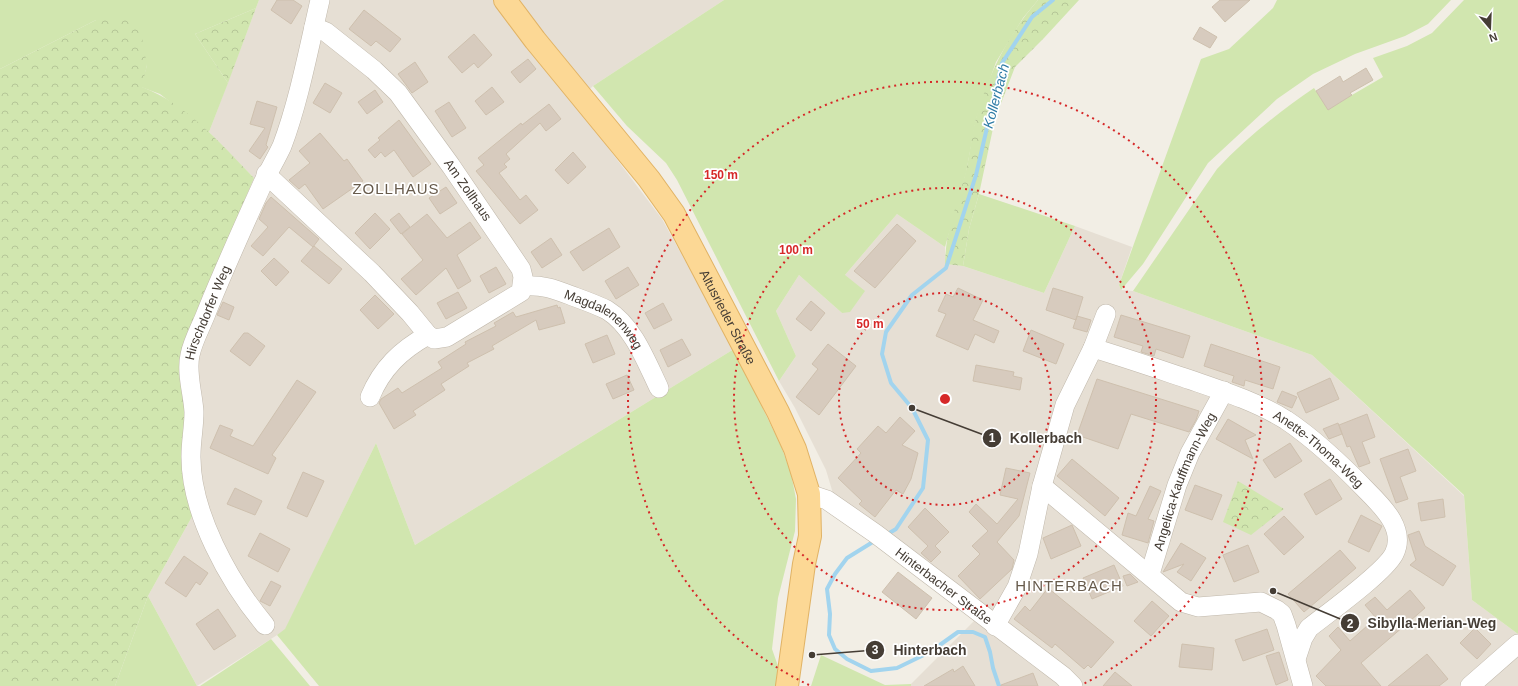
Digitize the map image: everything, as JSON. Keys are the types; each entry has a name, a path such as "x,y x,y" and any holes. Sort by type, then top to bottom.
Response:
{"main road":[{"name":"Altusrieder Straße","path":"505,0 535,40 649,179 674,214 778,412 795,449 809,494 810,536 804,564 787,686"}],"street":[{"name":"Hirschdorfer Weg","path":"265,625 237,588 222,560 201,512 195,490 191,455 194,429 190,356 230,253 266,174 281,148 289,126 320,0"},
{"name":"Am Zollhaus","path":"314,27 326,32 374,70 398,93 451,166 521,269 523,286"},
{"path":"266,174 372,274 434,339 447,337 514,297 521,292 523,286"},
{"name":"Magdalenenweg","path":"523,286 542,285 552,288 606,310 617,318 634,340 659,388"},
{"path":"995,626 1019,580 1028,554 1042,486 1065,406 1093,348 1106,314"},
{"path":"370,397 377,381 388,365 409,345 428,334"},
{"name":"Anette-Thoma-Weg","path":"1093,348 1224,391 1285,420 1312,440 1343,467 1384,508 1396,528 1397,541 1394,554 1383,568 1309,628 1303,638 1296,659"},
{"name":"Angelica-Kauffmann-Weg","path":"1150,574 1177,485 1190,453 1224,391"},
{"path":"1042,486 1150,574 1181,602 1198,607 1260,602 1278,610 1282,614 1286,625 1302,686"},
{"name":"Hinterbacher Straße","path":"809,494 827,500 876,534 995,626 1063,676 1073,686"},
{"path":"1286,625 1299,628 1309,628"},
{"path":"1470,686 1518,644"}],"shaded area":[{"path":"259,0 724,0 593,86 575,104 662,219 734,349 415,545 376,443 285,630 197,686 148,596 194,513 183,345 254,178 209,132"},
{"path":"897,214 945,247 945,264 963,266 1044,293 1075,226 1132,247 1119,285 1121,290 1133,291 1312,355 1464,496 1472,600 1518,634 1518,686 911,686 911,684 974,621 840,517 826,470 795,408 779,381 796,356 776,311 799,275 842,313 845,275"}],"green space":[{"path":"0,0 259,0 256,8 195,34 228,83 209,132 160,94 141,87 147,65 96,20 0,69"},
{"path":"724,0 1038,0 1023,18 996,62 976,119 966,173 945,247 897,214 845,275 865,291 850,312 842,313 799,275 776,311 796,356 779,381 677,180 666,163 627,126 593,86"},
{"path":"1038,0 1079,0 1015,67 995,119 979,194 969,229 963,266 945,264 949,230 965,175 974,125 981,101 993,70 1008,41"},
{"path":"1277,0 1451,0 1428,24 1405,36 1355,54 1313,74 1277,99 1208,163 1143,264 1121,290 1119,285 1201,59 1229,49 1273,8"},
{"path":"1464,0 1518,0 1518,634 1472,600 1464,495 1312,355 1133,291 1217,169 1251,136 1288,106 1314,88 1316,91 1352,95 1383,77 1373,58 1407,46 1432,33"},
{"path":"256,8 228,83 195,34"},
{"path":"122,17 141,32 147,65 142,87 158,94 189,114 254,178 183,345 194,513 148,596 115,686 0,686 0,69 96,20"},
{"path":"979,194 1075,226 1044,293 963,266 969,229"},
{"path":"734,349 781,446 791,473 796,499 795,531 778,598 772,649 778,666 776,686 319,686 277,635 285,629 376,443 415,545"},
{"path":"1238,481 1284,509 1251,535 1223,522"},
{"path":"148,596 197,686 115,686"},
{"path":"271,639 310,686 200,686"},
{"path":"821,655 885,685 911,684 911,686 811,686"}],"building":[{"path":"277,0 293,0 302,6 291,24 271,10"},
{"path":"1220,0 1250,0 1225,22 1212,7"},
{"path":"364,10 401,39 390,52 376,41 371,46 349,29"},
{"path":"1200,27 1217,37 1210,48 1193,39"},
{"path":"474,34 492,55 478,68 474,63 462,73 448,57"},
{"path":"528,59 536,69 520,83 511,72"},
{"path":"415,62 428,82 412,93 398,74"},
{"path":"1366,68 1373,80 1350,93 1352,95 1328,110 1316,91 1340,76 1343,82"},
{"path":"325,83 342,93 330,113 313,103"},
{"path":"492,87 504,102 486,115 475,101"},
{"path":"375,90 383,102 367,114 358,102"},
{"path":"257,101 277,107 266,145 268,147 260,159 249,151 265,128 250,124"},
{"path":"449,102 466,128 452,137 435,111"},
{"path":"549,104 561,119 546,131 540,123 506,154 510,159 504,164 507,167 499,173 520,200 526,195 538,210 520,224 476,171 484,165 478,158 521,123 522,125"},
{"path":"399,120 431,164 413,177 394,150 385,157 381,152 375,158 368,150 380,140 378,138"},
{"path":"320,133 344,161 347,159 363,181 323,209 305,184 299,189 289,180 310,163 299,151"},
{"path":"573,152 586,167 568,184 555,170"},
{"path":"446,187 457,203 440,214 429,198"},
{"path":"271,197 319,239 313,247 289,227 263,256 251,246 268,227 259,219 266,203"},
{"path":"375,213 390,229 370,249 355,233"},
{"path":"399,213 410,227 401,234 390,220"},
{"path":"427,214 447,238 470,222 481,238 457,255 471,281 458,289 446,268 416,295 401,279 423,260 402,234"},
{"path":"897,224 916,241 875,288 854,271"},
{"path":"609,228 620,247 583,271 570,252"},
{"path":"551,238 562,255 542,268 531,252"},
{"path":"314,246 342,269 329,284 301,261"},
{"path":"274,258 289,272 276,286 261,271"},
{"path":"496,267 506,284 489,293 480,276"},
{"path":"628,267 639,285 616,299 605,281"},
{"path":"958,288 983,300 973,320 999,331 994,343 975,334 968,350 936,336 946,314 938,311 946,294 953,297"},
{"path":"1053,288 1083,297 1076,320 1046,310"},
{"path":"458,292 467,308 446,319 437,303"},
{"path":"375,295 394,314 378,329 360,310"},
{"path":"811,301 825,313 811,331 796,319"},
{"path":"223,302 234,307 229,320 217,315"},
{"path":"663,303 672,320 654,329 645,313"},
{"path":"557,305 558,308 560,307 565,323 539,330 536,320 492,346 494,349 467,363 469,366 441,384 445,390 413,411 416,415 394,429 379,403 381,399 398,388 402,393 442,368 438,362 466,344 465,342 496,326 494,323 513,312 516,317"},
{"path":"1121,315 1190,336 1183,358 1156,349 1154,356 1141,352 1143,346 1114,337"},
{"path":"1077,316 1091,320 1087,332 1073,328"},
{"path":"1031,330 1064,344 1056,364 1023,351"},
{"path":"244,333 248,333 265,346 250,366 230,351"},
{"path":"607,335 615,354 593,363 585,344"},
{"path":"682,339 691,355 668,367 660,350"},
{"path":"828,344 856,366 819,415 796,397 818,369 812,364"},
{"path":"1211,344 1280,367 1273,389 1245,380 1244,386 1232,382 1234,376 1204,366"},
{"path":"976,365 1014,372 1013,376 1022,378 1020,390 973,381"},
{"path":"627,375 634,390 613,399 606,384"},
{"path":"1330,378 1339,399 1306,413 1297,393"},
{"path":"1097,379 1199,411 1196,420 1189,432 1131,414 1118,449 1077,435"},
{"path":"297,380 316,392 272,455 276,458 268,474 210,448 220,425 233,430 230,436 253,446"},
{"path":"1282,391 1297,397 1292,408 1277,402"},
{"path":"1367,414 1375,437 1362,442 1370,463 1359,467 1350,446 1347,447 1339,425"},
{"path":"900,417 915,431 902,445 918,453 911,479 903,494 896,490 875,517 859,504 862,501 838,478 861,453 857,449 878,426 886,433"},
{"path":"1228,419 1256,435 1245,440 1253,459 1216,439"},
{"path":"1338,423 1342,434 1329,439 1323,429"},
{"path":"1290,443 1302,461 1275,478 1263,460"},
{"path":"1408,449 1416,471 1400,477 1408,499 1396,503 1380,459"},
{"path":"1072,459 1119,498 1105,516 1057,476"},
{"path":"1006,468 1030,473 1019,516 997,542 1014,560 1012,569 980,599 958,576 980,554 972,546 988,531 969,512 976,504 997,524 1018,499 1000,495"},
{"path":"303,472 324,481 307,517 287,508"},
{"path":"1330,479 1342,499 1316,515 1304,494"},
{"path":"1195,485 1222,495 1212,520 1185,510"},
{"path":"1150,486 1161,491 1148,519 1154,521 1148,543 1122,535 1128,513 1136,516"},
{"path":"235,488 262,501 255,515 227,504"},
{"path":"1443,499 1445,517 1421,521 1418,503"},
{"path":"925,508 949,532 935,546 941,552 931,562 921,553 928,546 908,527"},
{"path":"1361,515 1382,526 1369,552 1348,542"},
{"path":"1284,516 1304,537 1284,555 1264,534"},
{"path":"1072,525 1081,546 1051,559 1043,538"},
{"path":"1419,531 1425,546 1456,566 1443,586 1410,565 1416,560 1408,535"},
{"path":"260,533 290,549 278,572 248,556"},
{"path":"1181,543 1206,558 1191,581 1177,572 1184,564 1163,572"},
{"path":"1248,545 1259,572 1234,582 1223,555"},
{"path":"1340,550 1356,568 1304,612 1288,594"},
{"path":"184,556 208,573 200,585 196,582 186,597 165,583"},
{"path":"1114,565 1123,586 1092,599 1083,578"},
{"path":"898,572 932,598 916,619 882,592"},
{"path":"1130,574 1138,582 1127,586 1123,576"},
{"path":"271,581 281,586 270,606 260,601"},
{"path":"1048,588 1114,642 1091,668 1088,665 1084,669 1055,644 1052,648 1014,619 1025,606 1030,611"},
{"path":"1410,590 1425,608 1361,663 1381,686 1326,686 1316,676 1341,650 1329,636 1338,627 1350,641 1376,618 1365,605 1375,597 1387,610"},
{"path":"1152,601 1169,616 1151,636 1134,621"},
{"path":"218,609 236,636 214,650 196,624"},
{"path":"1475,628 1491,644 1477,659 1460,643"},
{"path":"1267,629 1274,650 1243,661 1235,640"},
{"path":"1182,644 1214,648 1212,670 1179,667"},
{"path":"1279,652 1288,680 1276,685 1266,656"},
{"path":"1427,654 1448,679 1439,686 1388,686"},
{"path":"963,666 975,686 924,686 953,669 954,672"},
{"path":"1115,672 1132,686 1103,686"},
{"path":"1033,673 1038,686 1001,686 1001,685"}],"waterway":[{"name":"Kollerbach","path":"886,535 896,529 923,488 928,440 912,408 891,383 882,354 886,332 912,295 946,268 976,175 1002,63 1032,17 1053,0"},
{"name":"Kollerbach","path":"876,540 847,558 835,574 827,589 830,614 829,635 835,649 847,659 871,671 897,668 930,652 958,632 973,632 985,637 999,686"}],"place":[{"name":"Kollerbach","path":"912,408"},
{"name":"Sibylla-Merian-Weg","path":"1273,591"},
{"name":"Hinterbach","path":"812,655"}],"district":[{"name":"ZOLLHAUS","path":"396,188"},
{"name":"HINTERBACH","path":"1069,585"}]}
